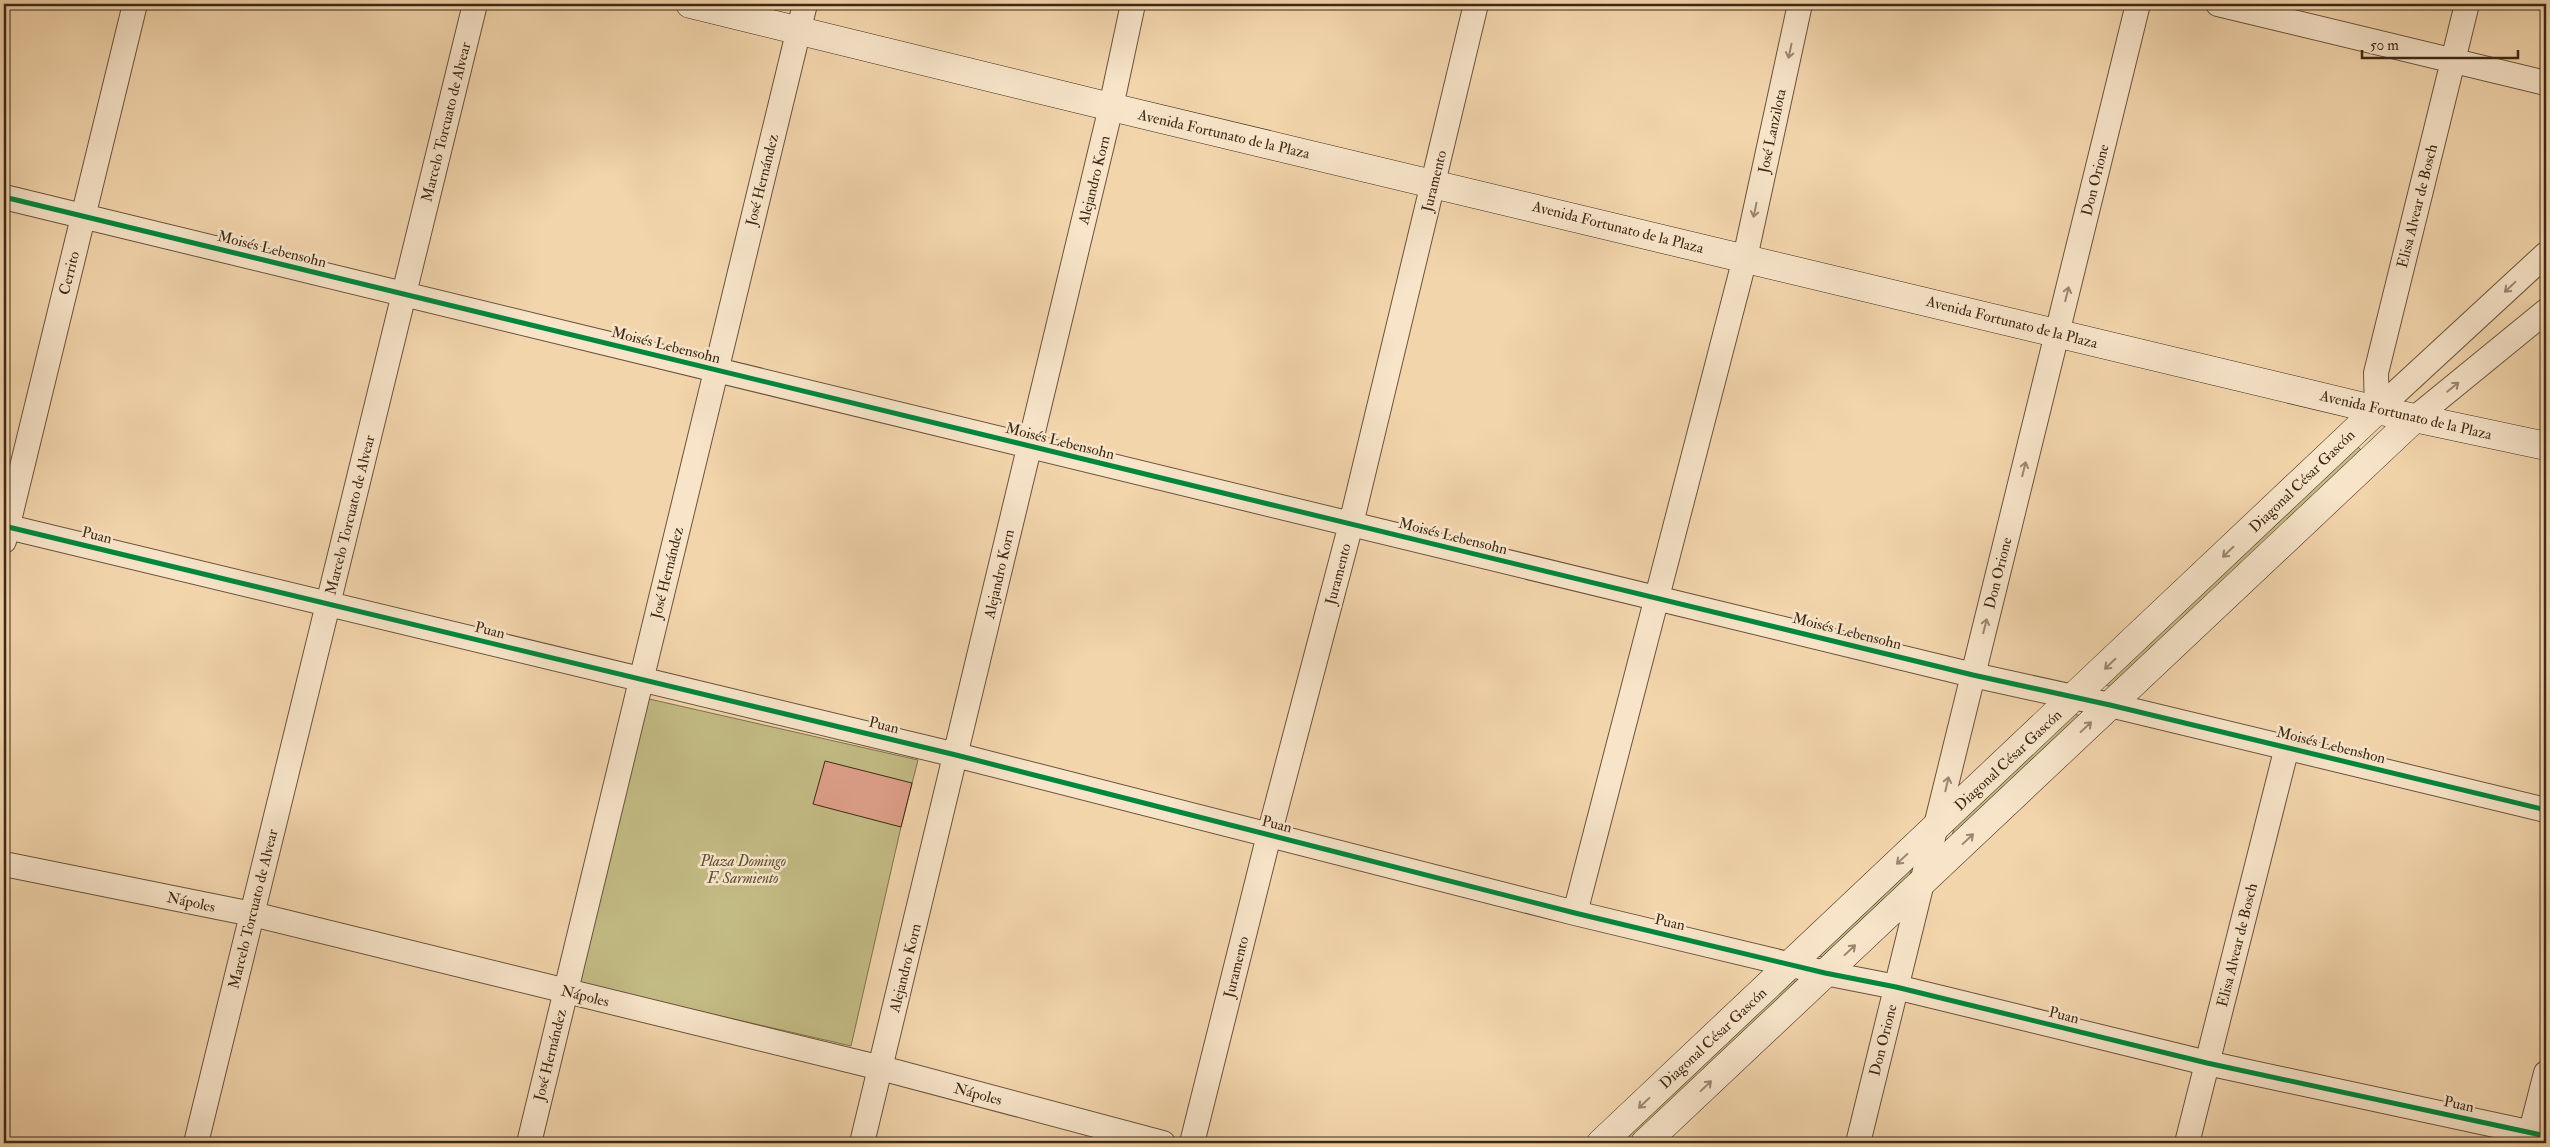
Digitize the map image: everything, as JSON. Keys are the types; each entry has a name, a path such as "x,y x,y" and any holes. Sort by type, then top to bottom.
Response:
{"street":[{"name":"Cerrito","path":"5,531 135,4"},
{"name":"Marcelo Torcuato de Alvear","path":"196,1143 476,4"},
{"name":"Avenida Fortunato de la Plaza","path":"690,4 1111,107 2377,410 2546,446"},
{"name":"José Hernández","path":"529,1143 805,4"},
{"name":"Alejandro Korn","path":"862,1143 1111,107 1133,4"},
{"name":"Juramento","path":"1192,1143 1269,835 1351,524 1476,4"},
{"name":"José Lanzilota","path":"1575,913 1745,258 1800,4"},
{"name":"Don Orione","path":"1858,1143 2138,4"},
{"path":"2218,4 2546,82"},
{"name":"Elisa Alvear de Bosch","path":"2377,410 2376,373 2467,4"},
{"name":"Moisés Lebensohn","path":"4,197 1973,675 2110,705"},
{"name":"Diagonal César Gascón","path":"1601,1143 2377,410 2546,254"},
{"name":"Diagonal César Gascón","path":"1645,1143 2415,418 2546,311"},
{"name":"Puan","path":"5,531 328,604 956,755 1575,913 1825,973 1896,987 2206,1063 2535,1137"},
{"name":"Moisés Lebenshon","path":"2110,705 2546,810"},
{"name":"Elisa Alvear de Bosch","path":"2187,1143 2287,747"},
{"name":"Nápoles","path":"4,864 252,914 881,1068 1163,1143"},
{"path":"2535,1137 2546,1073"}],"green space":[{"path":"2355,444 2365,454 2117,688 2100,684"},
{"name":"Plaza Domingo F. Sarmiento","path":"636,696 918,760 851,1046 569,981"},
{"path":"2069,713 2086,717 1950,844 1956,820"},
{"path":"1914,859 1907,885 1829,958 1812,955"},
{"path":"1787,979 1803,983 1633,1143 1612,1143"}],"building":[{"path":"825,761 912,783 901,827 813,804"}],"cycle path":[{"path":"4,197 1973,675 2110,705 2546,810"},
{"path":"4,526 956,755 1575,913 1825,973 1896,987 2207,1063 2546,1136"}]}
